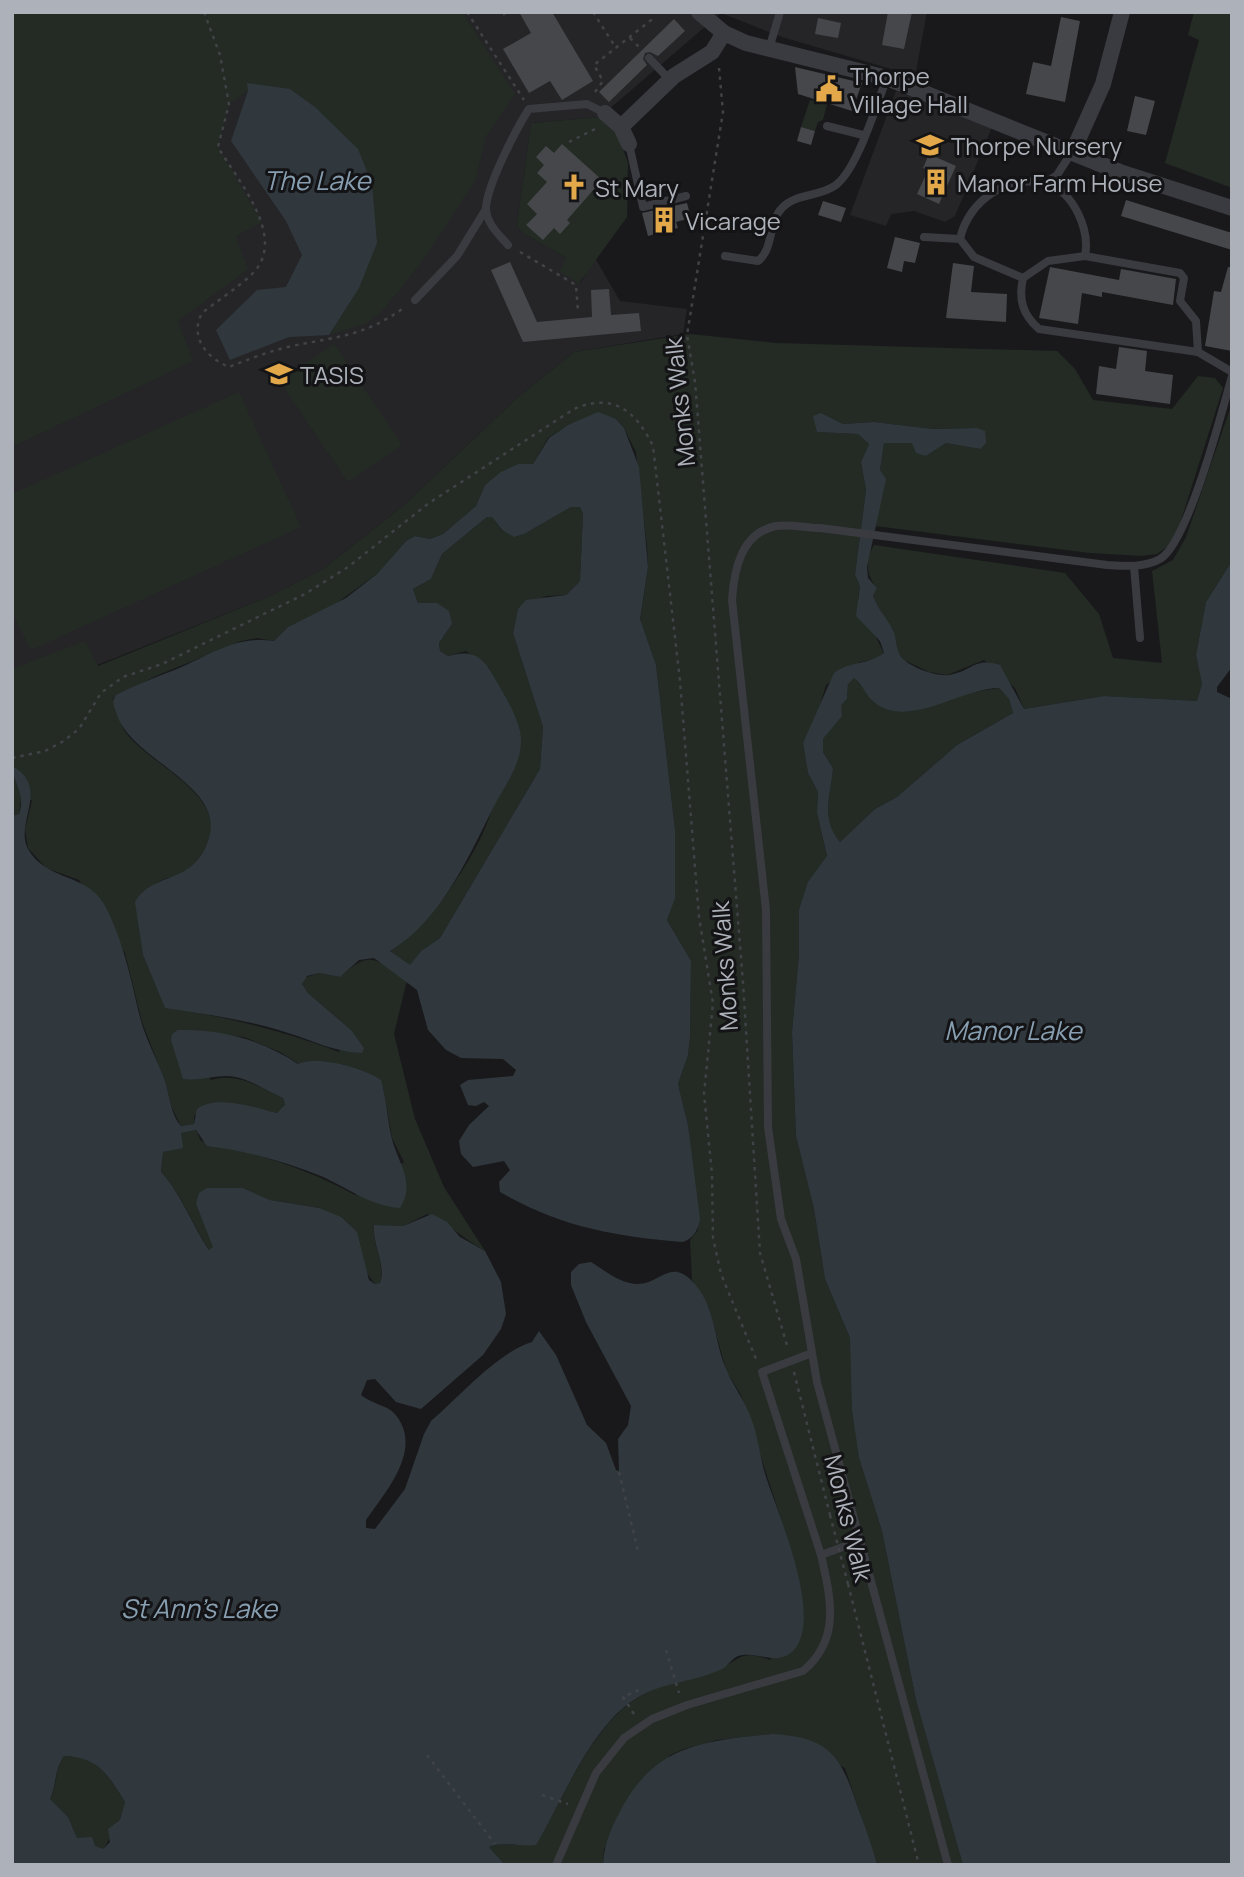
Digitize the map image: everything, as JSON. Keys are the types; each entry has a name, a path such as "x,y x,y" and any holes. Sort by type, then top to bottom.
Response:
{"street":[{"path":"699,12 724,33 769,49 887,78 1120,172 1232,208"},
{"path":"1073,151 1103,84 1122,12"},
{"path":"629,144 613,120 712,52 724,33"}],"lane":[{"path":"769,49 780,12"},
{"path":"649,58 670,79"},
{"path":"724,256 758,261 764,256 775,218 782,207 838,184 854,158 887,78"},
{"path":"415,300 457,257 486,209 511,137 529,109 587,104 613,120"},
{"path":"827,126 863,135"},
{"path":"629,144 643,207 686,196"},
{"path":"1045,183 1057,175 1073,151"},
{"path":"960,239 963,225 974,206 984,197 1000,189 1025,183 1045,183 1062,193 1077,211 1086,233 1085,256"},
{"path":"486,209 492,227 508,245"},
{"path":"924,237 960,239 974,257 1023,278"},
{"path":"1023,278 1048,261 1085,256 1180,273 1184,278 1180,301 1199,328 1198,352"},
{"path":"948,1865 817,1382 796,1259 781,1219 768,1127 766,911 732,600 734,570 746,544 758,534 776,526 846,532 1107,565 1134,566 1161,558 1182,532 1232,374 1198,352 1039,330 1027,318 1021,303 1023,278"},
{"path":"1134,566 1140,638"},
{"path":"556,1865 596,1773 624,1738 641,1726 683,1707 803,1671 818,1659 827,1643 830,1628 827,1582 821,1555 762,1372 812,1353"},
{"path":"821,1555 851,1544"}],"path":[{"path":"204,12 220,55 229,104 218,148 262,222 267,242 255,271 202,313 197,323 198,340 213,360 229,367 291,346 358,334 383,323 415,300"},
{"path":"467,12 529,109"},
{"path":"503,12 507,19"},
{"path":"593,12 616,48"},
{"path":"587,104 603,80 594,65 655,17"},
{"name":"Monks Walk","path":"712,52 722,83 723,112 687,335 695,382 715,606 760,1253 791,1361 919,1865"},
{"path":"569,142 613,120"},
{"path":"508,245 576,285 578,312"},
{"path":"12,758 45,751 62,742 79,729 101,693 123,677 186,653 305,594 348,567 429,503 574,409 591,401 611,403 631,413 643,426 653,446 680,681 699,917 712,1003 704,1094 712,1174 713,1238 721,1274 762,1372"},
{"path":"619,1472 638,1551"},
{"path":"666,1650 683,1707"},
{"path":"639,1690 624,1697 641,1726"},
{"path":"427,1755 495,1844"},
{"path":"542,1795 581,1809"}],"shaded area":[{"name":"TASIS","path":"12,12 927,12 915,76 782,37 721,13 600,117 531,123 517,224 520,231 566,258 580,283 595,258 620,301 687,309 683,334 574,352 518,397 403,506 323,569 268,597 12,699"},
{"path":"12,12 462,12 515,94 486,136 475,181 424,259 385,308 367,323 329,335 359,288 358,149 315,107 290,89 248,91 229,104 218,147 262,222 236,236 248,269 178,321 193,361 12,447"},
{"path":"1194,12 1232,12 1232,188 1165,163 1199,40 1188,35"},
{"name":"Thorpe Nursery","path":"896,91 992,127 955,216 945,222 914,211 891,214 886,226 850,215"},
{"path":"810,100 827,104 823,120 818,122 815,131 801,127"},
{"path":"600,117 618,135 628,163 627,217 579,283 560,272 566,258 520,231 517,224 531,123"},
{"path":"690,334 776,343 1057,351 1075,369 1093,400 1172,409 1198,376 1215,378 1223,388 1178,530 1171,544 1157,554 1141,556 1090,553 875,526 885,479 880,470 884,443 913,443 926,456 946,443 980,449 977,428 933,429 874,422 843,424 821,413 817,432 858,434 869,444 861,462 866,490 855,575 860,586 858,598 884,654 877,659 860,662 826,685 817,715 803,743 808,773 818,792 817,813 827,857 799,910 799,954 792,1032 796,1136 814,1209 825,1279 850,1338 859,1458 882,1531 916,1700 963,1865 877,1865 845,1768 772,1734 717,1740 670,1755 604,1849 603,1865 505,1865 489,1847 499,1844 536,1844 592,1746 605,1728 636,1699 663,1686 721,1669 744,1656 759,1656 770,1660 804,1614 787,1538 741,1395 726,1370 709,1308 692,1280 690,1240 698,1230 688,1125 678,1084 688,1055 690,1037 691,961 667,920 675,899 675,830 656,665 640,620 648,567 647,547 636,452 624,428 616,419 568,425 548,438 533,464 518,464 485,485 476,506 443,534 430,539 415,536 406,541 377,574 335,604 288,627 274,641 257,638 241,641 156,676 113,698 125,731 197,796 208,812 211,829 206,848 190,870 160,881 136,902 143,955 165,1007 253,1025 339,1052 351,1030 308,993 302,984 304,978 319,973 340,977 359,963 373,960 407,980 394,1034 415,1119 444,1187 485,1251 427,1214 403,1226 374,1225 381,1269 380,1283 375,1284 319,1208 270,1200 243,1188 196,1204 214,1247 210,1251 175,1191 161,1173 163,1152 171,1148 181,1133 196,1130 201,1141 280,1162 355,1195 404,1162 392,1138 383,1087 299,1064 280,1052 244,1037 178,1030 211,1080 230,1078 248,1082 283,1098 285,1106 277,1113 242,1105 194,1116 194,1124 181,1126 171,1106 166,1084 142,1022 125,953 79,880 46,868 28,848 25,829 32,801 22,793 19,814 12,816 12,669 85,641 98,666 268,597 323,569 403,506 518,397 574,352"},
{"path":"334,344 402,445 348,482 280,381"},
{"path":"239,392 301,527 31,650 12,612 12,494"},
{"path":"1232,403 1232,561 1206,602 1196,655 1202,684 1197,701 1104,696 1024,709 1015,688 984,660 947,675 929,672 904,660 898,653 893,629 879,613 873,596 877,588 869,573 868,562 874,545 1065,573 1099,614 1113,658 1162,663 1152,571 1173,560 1186,537"},
{"path":"571,507 580,507 583,514 580,581 566,595 546,596 518,609 513,633 543,727 540,769 440,938 421,951 410,966 390,951 430,915 476,848 493,806 517,723 489,668 466,651 448,656 440,651 439,643 452,624 437,603 418,603 413,589 431,579 442,554 487,517 492,517 502,531 526,533"},
{"path":"854,677 874,702 936,705 961,694 999,688 1009,699 1013,713 957,745 897,797 875,809 840,842 828,815 833,768 823,752 823,739 841,716 840,705 847,699 848,683"},
{"path":"64,1756 95,1764 125,1802 120,1821 103,1850 77,1838 68,1817 50,1799"}],"water":[{"name":"The Lake","path":"247,83 290,89 315,107 358,149 372,184 377,243 359,288 329,335 289,337 230,360 216,330 257,290 286,287 302,255 286,221 231,141 248,91"},
{"path":"598,412 616,419 624,428 639,467 648,567 640,619 656,665 675,830 675,899 667,920 691,961 690,1037 688,1055 678,1084 688,1125 700,1219 695,1233 683,1242 633,1237 566,1222 500,1192 499,1182 510,1170 504,1161 473,1167 461,1154 459,1141 469,1125 489,1106 484,1102 476,1106 468,1105 460,1085 468,1080 513,1076 516,1070 503,1059 461,1058 446,1050 428,1030 417,990 374,958 359,960 340,977 319,973 307,976 302,984 308,993 351,1030 364,1048 362,1053 342,1051 258,1024 165,1008 143,955 135,902 153,885 194,864 203,853 209,838 210,819 204,803 191,788 126,731 114,707 116,695 224,647 248,641 274,641 288,627 346,598 377,574 406,541 415,536 430,539 443,534 476,506 485,485 501,472 518,464 533,464 549,438 568,425","holes":["571,507 580,507 583,514 580,581 566,595 526,600 518,609 513,633 543,727 540,769 440,938 421,951 410,965 390,951 424,923 462,869 511,777 521,741 511,708 486,664 470,654 448,656 440,651 439,643 452,624 449,611 437,603 418,603 413,589 431,579 442,554 487,517 492,517 502,530 514,537"]},
{"name":"Manor Lake","path":"821,413 843,424 874,422 933,429 977,428 985,431 986,443 980,449 946,443 926,456 916,453 912,443 884,443 880,470 886,479 867,567 868,578 877,588 873,596 894,631 898,652 903,659 922,670 943,675 984,663 1000,665 1024,709 1104,696 1197,701 1202,684 1196,655 1206,602 1232,561 1232,667 1217,687 1217,692 1232,699 1232,1865 963,1865 916,1700 882,1531 859,1458 852,1409 850,1338 825,1279 814,1209 796,1136 792,1032 799,954 799,910 808,882 827,856 817,813 818,792 808,773 803,743 834,673 884,653 880,641 856,616 860,586 855,575 866,490 861,462 869,444 858,434 817,432 813,416","holes":["854,678 871,700 888,709 903,712 999,688 1009,699 1013,713 957,745 897,797 875,809 840,842 828,815 833,768 823,752 823,739 842,716 841,705 847,699 848,684"]},
{"name":"St Ann's Lake","path":"12,766 29,784 31,795 25,828 28,849 45,867 77,881 96,894 111,918 126,961 143,1029 181,1126 194,1124 197,1109 215,1103 226,1102 277,1113 285,1105 283,1098 241,1078 227,1076 183,1079 171,1040 172,1034 178,1030 226,1034 256,1042 298,1064 316,1061 340,1064 381,1080 391,1135 406,1180 405,1198 400,1208 379,1204 321,1176 293,1166 251,1154 207,1146 196,1130 181,1133 183,1148 163,1152 161,1172 175,1190 209,1250 213,1247 196,1204 199,1193 207,1188 243,1188 270,1200 319,1208 341,1217 357,1232 369,1280 375,1284 380,1283 382,1270 374,1225 403,1226 432,1214 447,1222 460,1237 485,1251 501,1282 506,1314 501,1329 483,1355 421,1409 396,1402 375,1379 367,1380 361,1395 394,1413 403,1426 406,1440 399,1469 366,1520 366,1528 375,1529 405,1489 431,1421 492,1365 519,1347 532,1342 539,1331 556,1355 587,1425 606,1443 616,1470 619,1471 618,1439 628,1425 631,1406 586,1322 571,1285 571,1272 579,1264 591,1262 619,1279 638,1284 670,1272 683,1274 699,1289 710,1311 722,1359 753,1425 765,1474 796,1564 804,1615 801,1635 793,1651 787,1656 738,1656 722,1669 647,1693 621,1710 606,1726 579,1765 536,1845 499,1844 489,1847 505,1865 12,1865 12,816 19,814 21,807","holes":["64,1756 76,1757 101,1769 125,1802 120,1820 108,1829 110,1842 103,1849 95,1846 92,1837 77,1838 68,1817 50,1799"]},
{"path":"772,1734 792,1736 820,1745 839,1763 852,1790 877,1865 603,1865 607,1841 620,1811 638,1784 653,1768 669,1757 706,1743"}],"building":[{"path":"519,12 552,12 593,81 562,100 550,81 529,93 503,49 531,33"},
{"path":"888,12 912,12 904,49 882,45"},
{"path":"1061,17 1080,21 1065,102 1026,94 1033,62 1051,66"},
{"path":"818,18 841,23 838,38 815,34"},
{"path":"674,19 685,31 658,56 645,53 643,59 647,65 609,102 599,92"},
{"name":"Thorpe Village Hall","path":"795,67 862,83 852,111 798,94"},
{"path":"1135,96 1155,101 1146,135 1127,131"},
{"path":"801,127 815,131 811,145 797,141"},
{"name":"St Mary","path":"562,144 602,180 567,220 570,223 560,234 554,228 543,240 526,225 537,214 527,204 547,182 537,173 544,165 536,157 546,146 554,153"},
{"name":"Manor Farm House","path":"929,154 956,166 939,204 917,194 928,170 923,168"},
{"path":"1126,200 1232,233 1232,250 1121,216"},
{"path":"823,201 846,208 841,222 818,215"},
{"name":"Vicarage","path":"687,203 691,218 676,222 678,228 648,236 642,213"},
{"path":"895,237 920,243 915,263 904,261 902,272 887,268"},
{"path":"510,262 537,322 592,317 591,290 609,289 611,315 639,313 641,331 523,342 491,270"},
{"path":"953,263 974,266 971,292 1007,294 1006,322 946,318"},
{"path":"1050,267 1119,280 1121,269 1176,279 1173,305 1102,292 1102,297 1082,293 1078,324 1039,318"},
{"path":"1228,267 1232,267 1232,351 1205,346 1214,291 1221,292"},
{"path":"1119,347 1147,351 1145,371 1173,375 1170,404 1096,394 1099,366 1116,369"}],"place":[{"name":"Thorpe Village Hall","path":"829,89"},
{"name":"Thorpe Nursery","path":"930,145"},
{"name":"Manor Farm House","path":"936,182"},
{"name":"St Mary","path":"574,187"},
{"name":"Vicarage","path":"664,220"},
{"name":"TASIS","path":"279,374"}]}
